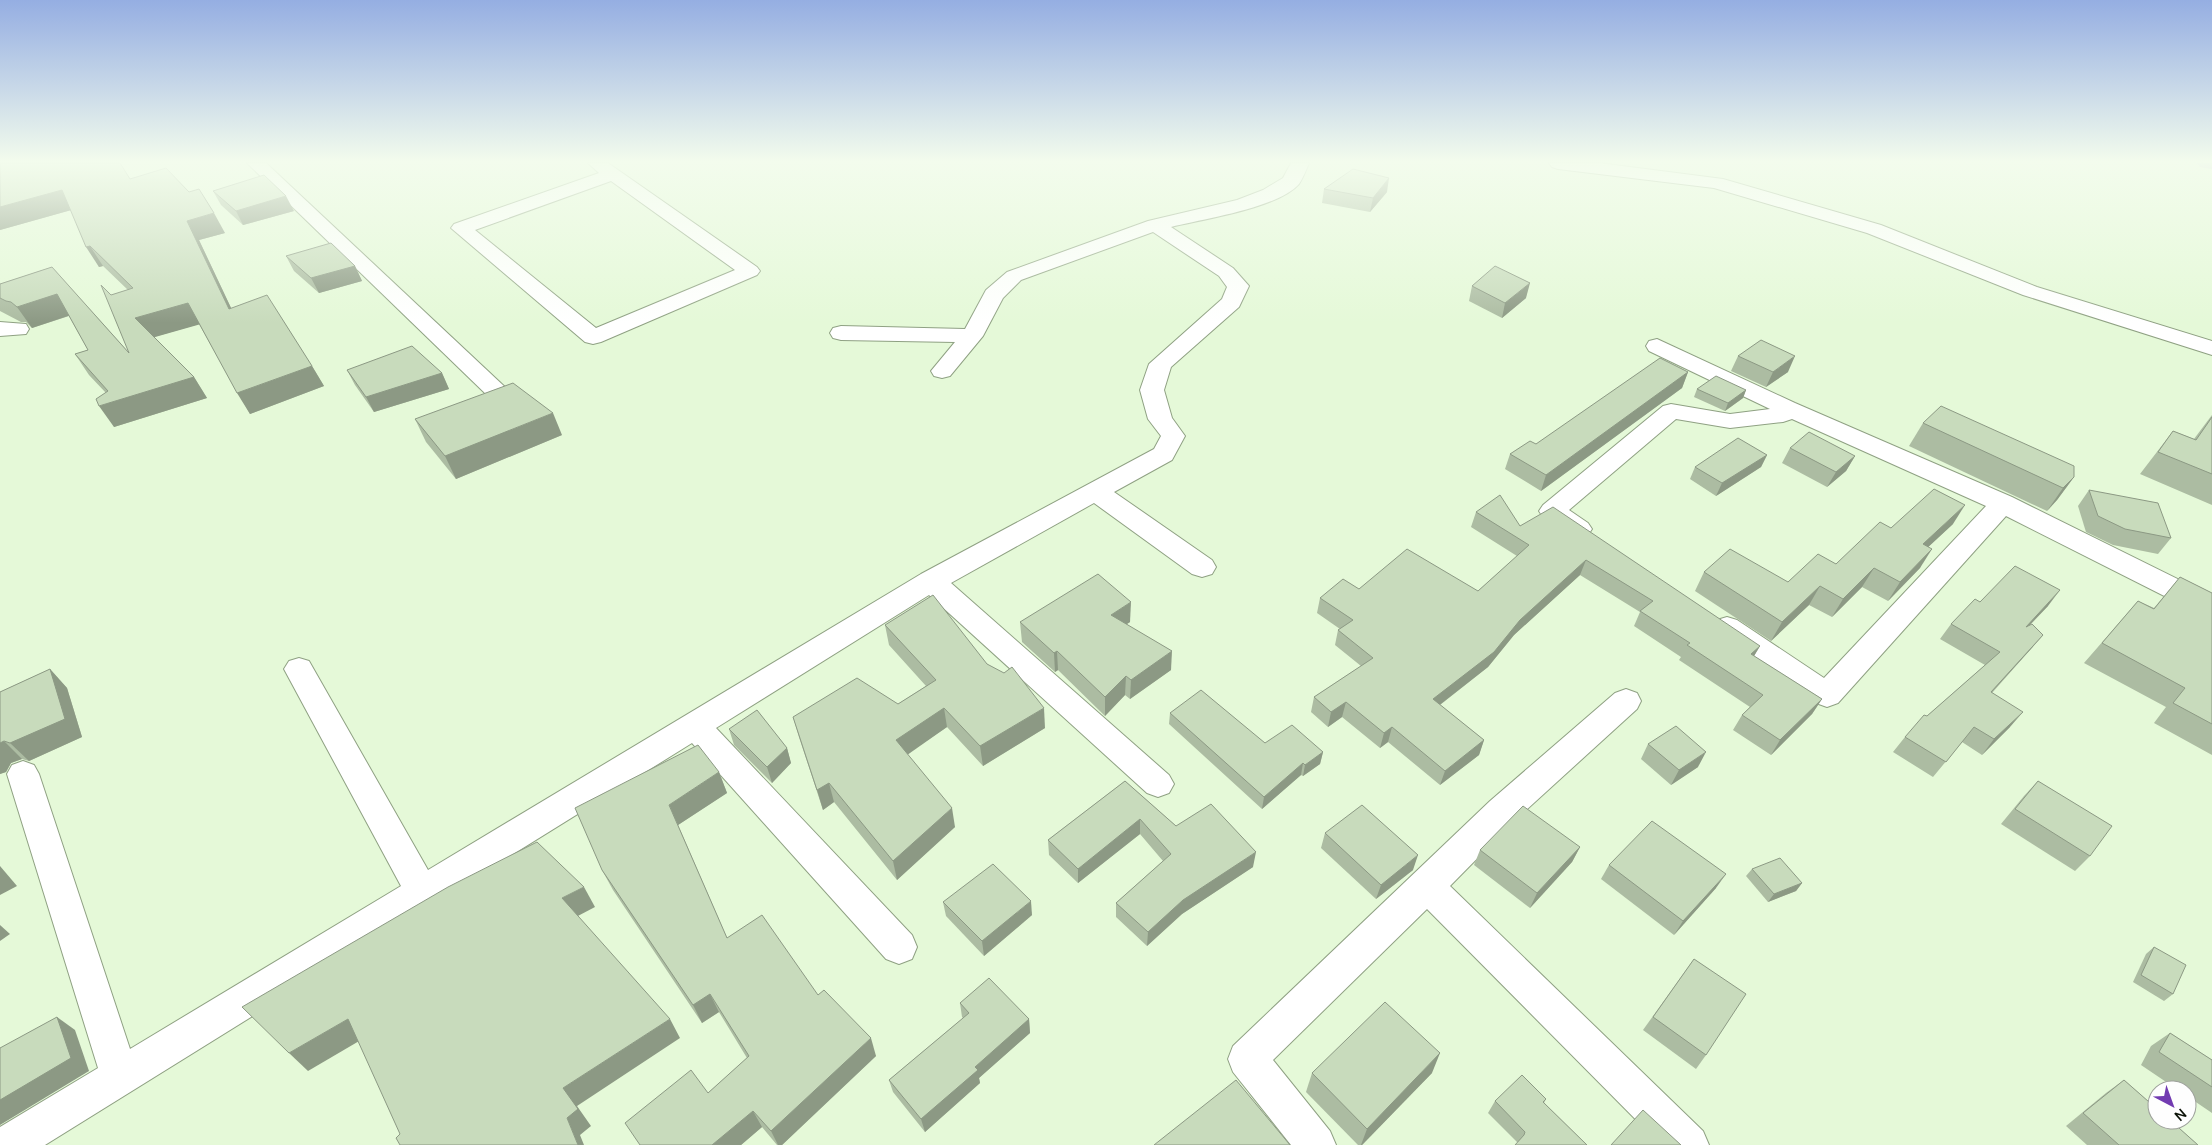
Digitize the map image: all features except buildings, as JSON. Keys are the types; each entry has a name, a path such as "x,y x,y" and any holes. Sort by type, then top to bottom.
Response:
{"street":[{"path":"312,216 498,393"},
{"path":"489,216 461,228 593,337 750,271 673,216"},
{"path":"942,371 972,336 994,295 1014,276 1155,226 1193,216"},
{"path":"1831,216 1874,229 2030,291 2212,348"},
{"path":"8,1145 931,581 1163,454 1173,436 1160,419 1152,390 1160,364 1232,302 1238,286 1226,272 1155,226"},
{"path":"841,333 972,336"},
{"path":"1657,346 1787,408 2003,503 2212,608"},
{"path":"1600,544 1552,511 1671,411 1730,420 1782,415 1787,408"},
{"path":"1095,491 1202,567"},
{"path":"1705,614 1826,695 2003,503"},
{"path":"931,581 1158,784"},
{"path":"299,669 422,892"},
{"path":"1316,1145 1247,1059 1502,811 1626,701"},
{"path":"695,725 899,947"},
{"path":"23,774 120,1076"},
{"path":"1427,886 1689,1145"}]}
